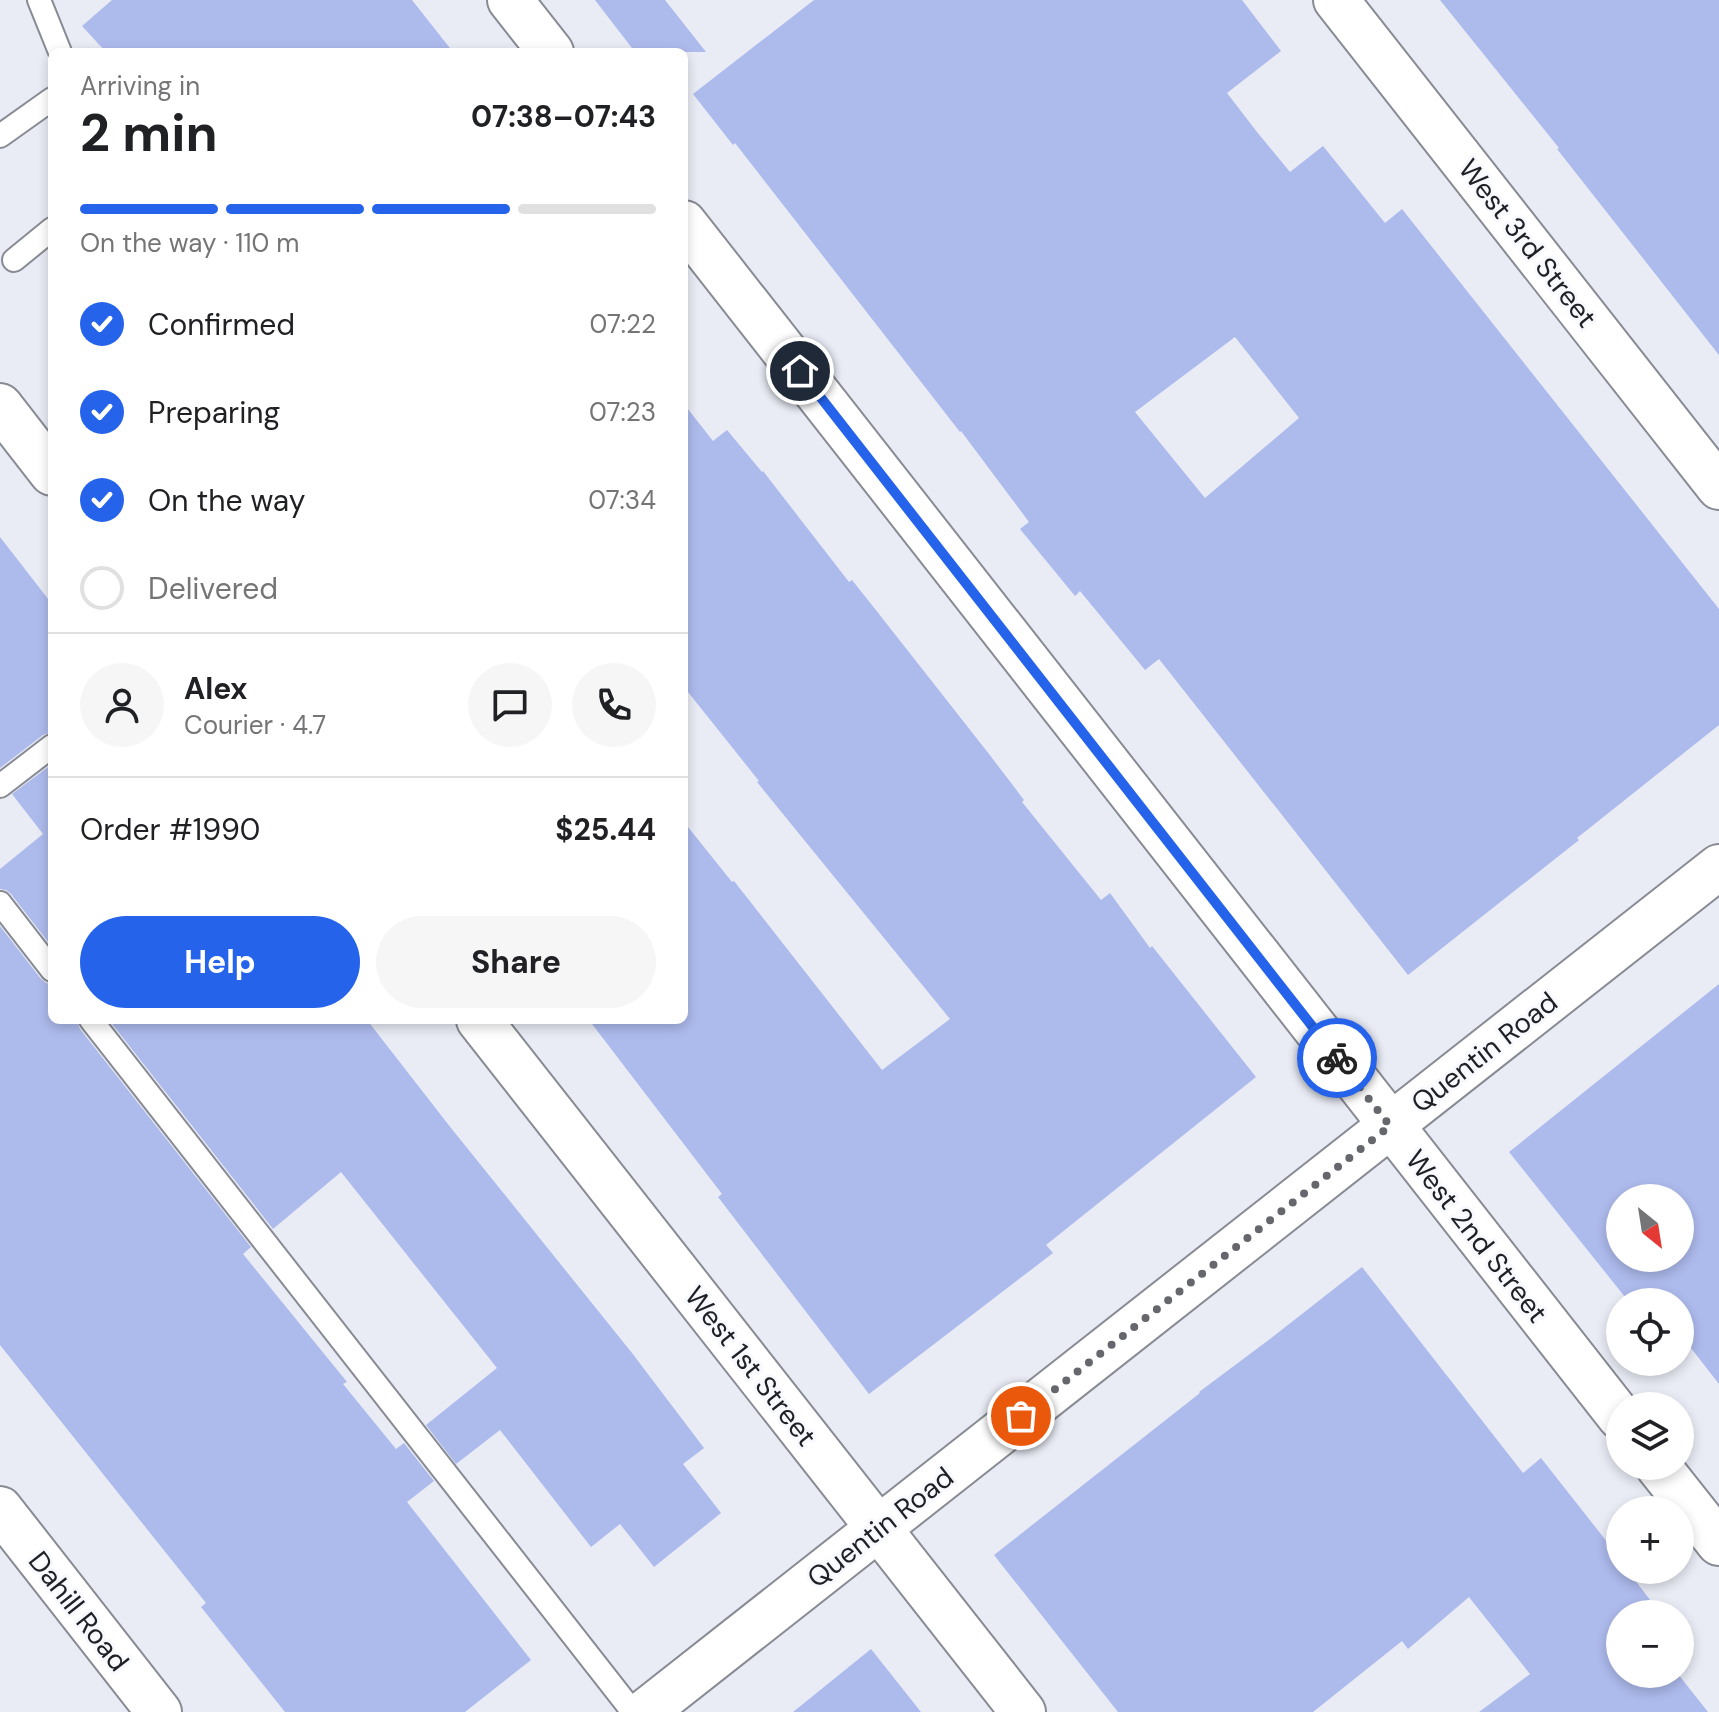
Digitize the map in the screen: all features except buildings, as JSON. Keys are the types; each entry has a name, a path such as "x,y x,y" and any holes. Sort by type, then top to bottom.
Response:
{"street":[{"path":"510,0 548,48"},
{"name":"West 3rd Street","path":"1336,0 1719,487"},
{"name":"West 2nd Street","path":"688,228 1606,1399"},
{"path":"0,406 48,468"},
{"name":"Quentin Road","path":"645,1712 1719,867"},
{"name":"West 1st Street","path":"482,1024 1023,1712"},
{"path":"1669,1480 1719,1543"},
{"name":"Dahill Road","path":"0,1509 159,1712"}],"lane":[{"path":"39,0 58,48"},
{"path":"0,136 48,102"},
{"path":"14,260 48,232"},
{"path":"0,786 48,749"},
{"path":"0,903 48,965"},
{"path":"94,1024 633,1712"}],"way so far":[{"path":"1021,1416 1390,1126 1337,1058"}],"route":[{"path":"800,371 1337,1058"}]}
